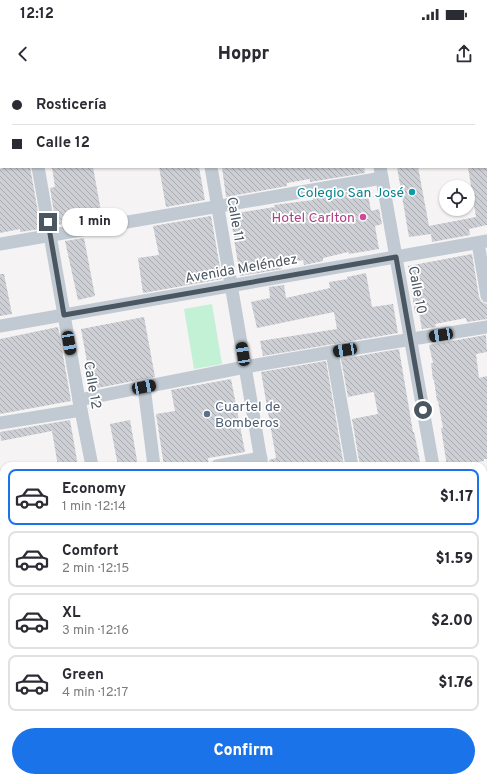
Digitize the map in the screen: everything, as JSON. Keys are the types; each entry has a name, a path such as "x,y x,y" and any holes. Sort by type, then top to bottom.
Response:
{"street":[{"name":"Calle 12","path":"38,168 91,462"},
{"name":"Calle 11","path":"211,168 262,462"},
{"path":"0,244 218,206 381,173"},
{"name":"Calle 10","path":"381,173 432,462"},
{"path":"482,242 487,296"},
{"name":"Avenida Meléndez","path":"0,326 482,242"},
{"path":"0,423 80,405 144,387 245,367 487,327"},
{"path":"332,352 351,462"},
{"path":"144,387 153,462"}],"green space":[{"path":"212,304 222,364 194,369 184,309"}],"building":[{"path":"30,168 41,229 20,232 20,229 0,233 0,169"},
{"path":"52,168 93,168 102,217 81,222 56,225 50,188 55,187"},
{"path":"159,168 199,168 205,200 166,207"},
{"path":"222,168 364,168 365,173 310,182 310,179 287,183 287,186 226,197"},
{"name":"Colegio San José","path":"397,168 418,168 429,226 476,217 475,180 470,180 468,168 487,168 487,225 469,229 470,235 432,242 431,234 409,237"},
{"path":"367,189 371,211 379,209 382,224 375,226 379,249 349,254 348,252 323,258 323,261 304,265 303,260 281,264 282,269 240,276 230,214"},
{"path":"211,216 222,279 143,293 138,258 159,255 153,226"},
{"path":"84,238 95,296 78,300 65,241"},
{"path":"472,254 479,297 481,301 487,304 487,319 467,322 466,318 435,324 436,327 422,329 419,313 415,313 408,266"},
{"path":"366,273 372,307 393,304 398,333 263,356 260,341 337,329 334,312 257,328 251,302 270,298 269,287 284,285 286,298 330,288 329,282 348,279 347,277"},
{"path":"0,274 4,274 12,314 0,316"},
{"path":"144,317 155,377 92,389 81,329"},
{"path":"58,327 71,401 0,414 0,339"},
{"path":"486,335 487,352 476,354 479,378 487,376 487,459 484,459 484,461 446,462 441,428 443,428 433,380 431,363 433,363 429,345"},
{"path":"399,349 413,432 420,462 359,462 352,419 378,414 373,392 348,397 341,359"},
{"path":"326,361 343,462 269,462 269,460 276,458 261,372"},
{"name":"Cuartel de Bomberos","path":"231,379 245,452 208,458 208,462 163,462 156,414 175,411 171,390"},
{"path":"70,420 77,462 57,462 52,431 1,441 0,432"},
{"path":"130,420 137,462 117,462 110,424"}],"place":[{"name":"Colegio San José","path":"412,192"},
{"name":"Hotel Carlton","path":"363,217"},
{"name":"Cuartel de Bomberos","path":"207,414"}],"route":[{"path":"48,222 64,315 396,257 423,410"}]}
